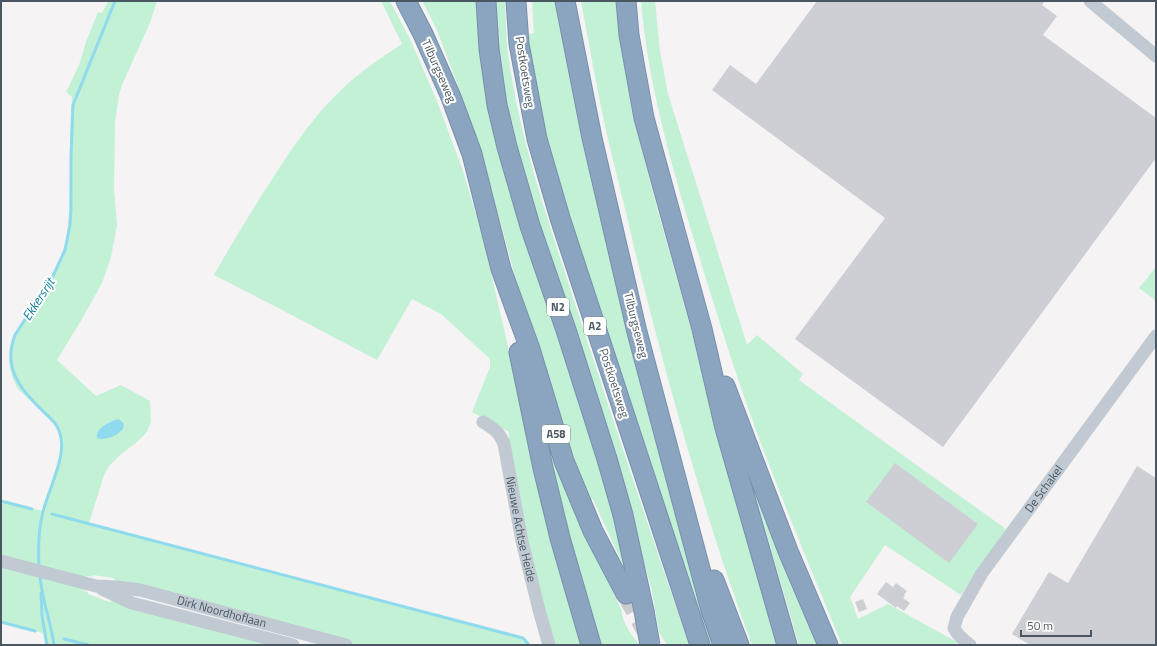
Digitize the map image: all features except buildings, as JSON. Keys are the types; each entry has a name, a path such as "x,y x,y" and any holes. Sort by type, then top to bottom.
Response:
{"highway":[{"name":"Tilburgseweg","path":"406,1 452,97 472,154 501,269 530,349 564,461 593,531 626,594"},
{"name":"N2","path":"486,1 489,49 497,105 507,148 530,226 566,330 609,466 623,515 650,645"},
{"name":"Postkoetsweg","path":"516,1 519,44 537,138 560,218 700,645"},
{"name":"Tilburgseweg","path":"565,1 592,138 635,325 711,610 723,645"},
{"path":"626,1 629,35 644,118 702,329 725,428 786,645"},
{"name":"A58","path":"501,269 560,538 592,645"},
{"path":"702,329 788,551 828,645"},
{"path":"677,481 739,645"}],"street":[{"path":"1090,1 1156,56"},
{"name":"De Schakel","path":"970,645 957,634 954,628 957,617 982,573 1156,336"},
{"name":"Nieuwe Achtse Heide","path":"482,422 495,429 501,436 504,444 522,541 549,645"},
{"name":"Dirk Noordhoflaan","path":"1,561 96,586 140,590 346,645"},
{"name":"Dirk Noordhoflaan","path":"96,586 113,595 132,602 293,645"}],"green space":[{"path":"108,1 157,1 150,23 119,95 115,123 114,189 117,225 111,257 102,283 57,360 96,396 121,385 150,401 151,422 146,433 109,466 104,475 89,523 525,638 531,645 358,645 158,592 120,585 113,578 93,575 92,577 84,577 81,587 88,592 88,594 109,602 117,600 282,645 45,645 43,633 1,623 1,500 42,511 60,455 61,446 60,433 56,425 18,389 10,367 10,347 23,319 50,279 64,250 69,217 70,125 72,97 66,92 79,65 98,12 102,13","holes":["117,419 124,424 122,431 115,436 99,439 104,426"]},
{"path":"381,1 390,1 410,39 437,101 462,168 483,238 517,386 585,645 552,645 542,610 509,443 509,432 472,412 490,367 489,358 441,314 412,299 377,360 214,275 279,169 312,122 348,83 402,44"},
{"path":"422,1 476,1 479,48 486,79 600,455 633,587 593,499 586,503 532,340 482,153 436,28"},
{"path":"491,1 505,1 507,45 512,80 519,116 537,185 607,403 689,645 667,645 659,632 652,591 633,524 512,146"},
{"path":"532,1 556,1 624,314 671,500 715,645 706,645 543,137 526,35 534,33"},
{"path":"581,1 618,1 620,37 634,120 779,645 752,645 702,497 673,398 634,247 605,126"},
{"path":"641,1 655,1 660,51 668,94 747,345 757,335 803,374 799,380 1006,529 961,595 885,545 850,597 858,619 888,604 957,642 955,645 842,645 787,511 733,365 680,194 663,130 644,33"},
{"path":"1156,267 1156,301 1139,288"},
{"path":"533,392 586,535 622,611 622,616 626,625 640,645 598,645 585,603"},
{"path":"758,494 820,645 799,645 755,495"}],"water":[{"path":"117,419 122,422 124,426 119,433 108,438 97,438 97,434 101,428"}],"waterway":[{"name":"Ekkersrijt","path":"39,567 40,526 58,466 62,443 60,432 54,422 27,394 14,374 11,362 11,349 15,335 53,276 65,250 70,225 71,210 73,105 115,1"},
{"path":"1,501 32,509"},
{"path":"52,514 523,638 529,645"},
{"name":"Ekkersrijt","path":"40,574 42,592 54,645"},
{"name":"Ekkersrijt","path":"41,593 42,616 47,645"},
{"path":"1,622 35,631"},
{"path":"64,639 89,645"}],"tunnel":[{"path":"626,594 646,631"}]}
